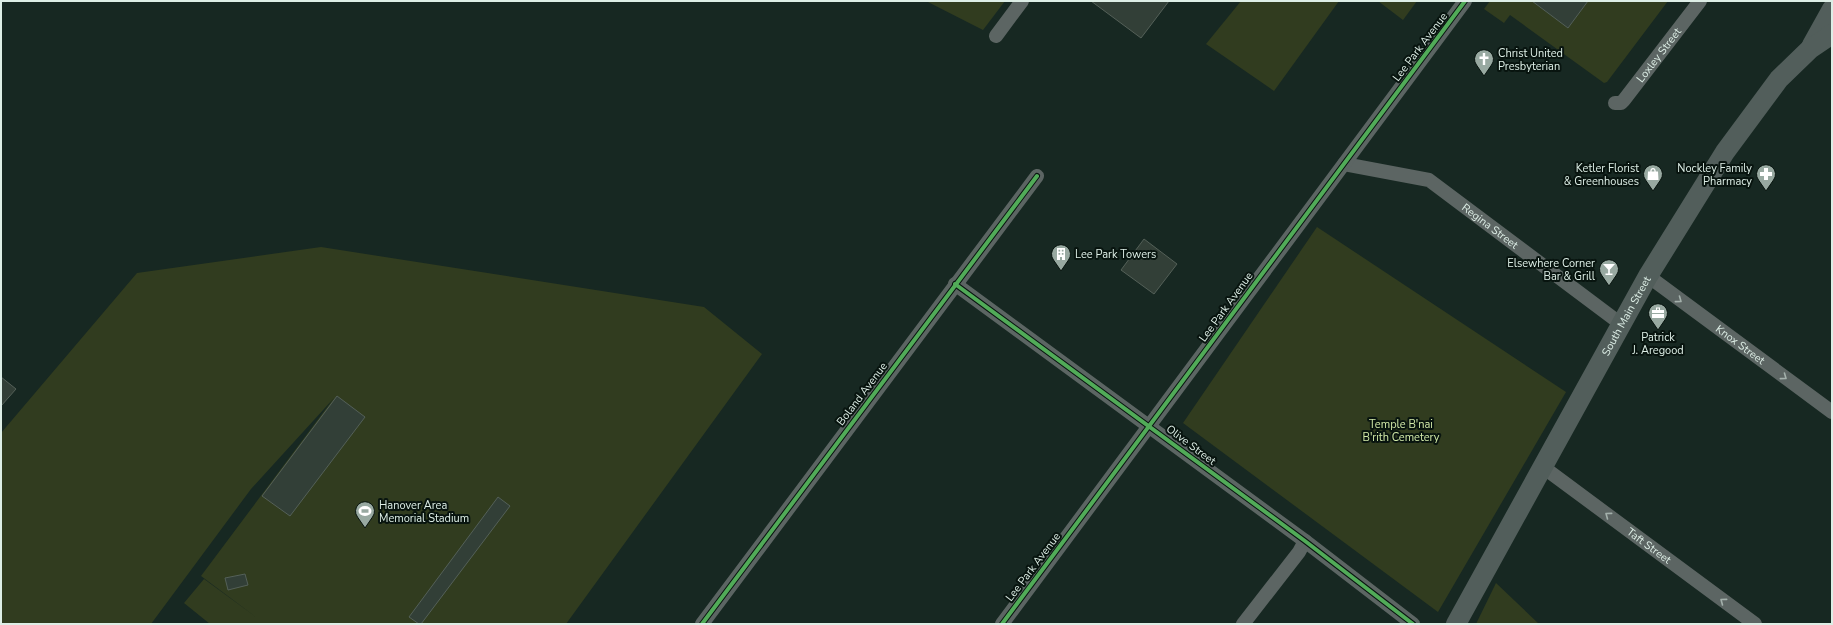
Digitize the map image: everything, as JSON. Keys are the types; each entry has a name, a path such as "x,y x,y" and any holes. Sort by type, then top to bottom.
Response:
{"main road":[{"path":"1810,49 1832,9"},
{"name":"South Main Street","path":"1456,624 1648,276 1725,152 1779,78 1810,49 1832,34"}],"street":[{"path":"996,36 1022,1"},
{"name":"Lee Park Avenue","path":"1002,624 1465,1"},
{"name":"Loxley Street","path":"1615,103 1621,103 1624,100 1700,1"},
{"name":"Regina Street","path":"1344,164 1429,180 1621,324"},
{"name":"Boland Avenue","path":"702,624 1036,176"},
{"name":"Knox Street","path":"1648,276 1832,412"},
{"name":"Olive Street","path":"955,284 1306,540 1413,624"},
{"name":"Taft Street","path":"1543,467 1755,624"},
{"path":"1243,624 1306,540"}],"green space":[{"path":"926,1 1005,1 983,30"},
{"path":"1241,1 1339,1 1274,91 1206,44"},
{"path":"1378,1 1417,1 1403,20"},
{"path":"1490,1 1532,1 1568,28 1588,1 1668,1 1607,82 1604,83 1510,15 1504,23 1484,9"},
{"name":"Temple B'nai B'rith Cemetery","path":"1317,227 1566,392 1438,612 1183,423"},
{"path":"321,247 704,307 762,354 566,624 210,624 184,603 204,579 256,617 201,576 334,398 251,489 151,624 1,624 1,433 137,273"},
{"path":"1496,583 1539,624 1476,624"}],"building":[{"path":"1091,1 1169,1 1141,38"},
{"path":"1532,1 1588,1 1568,28"},
{"path":"1144,239 1177,264 1154,294 1121,270"},
{"path":"1,377 16,389 1,406"},
{"path":"337,396 365,417 290,516 262,496"},
{"path":"498,497 510,506 421,624 419,624 409,617"},
{"path":"245,574 248,585 228,590 225,578"}],"cycle path":[{"path":"1002,624 1465,1"},
{"path":"702,624 1037,176"},
{"path":"955,284 1305,541 1413,624"}],"place":[{"name":"Christ United Presbyterian","path":"1484,76"},
{"name":"Ketler Florist & Greenhouses","path":"1653,191"},
{"name":"Nockley Family Pharmacy","path":"1766,191"},
{"name":"Lee Park Towers","path":"1061,271"},
{"name":"Elsewhere Corner Bar & Grill","path":"1609,286"},
{"name":"Patrick J. Aregood","path":"1658,330"},
{"name":"Hanover Area Memorial Stadium","path":"365,528"}]}
